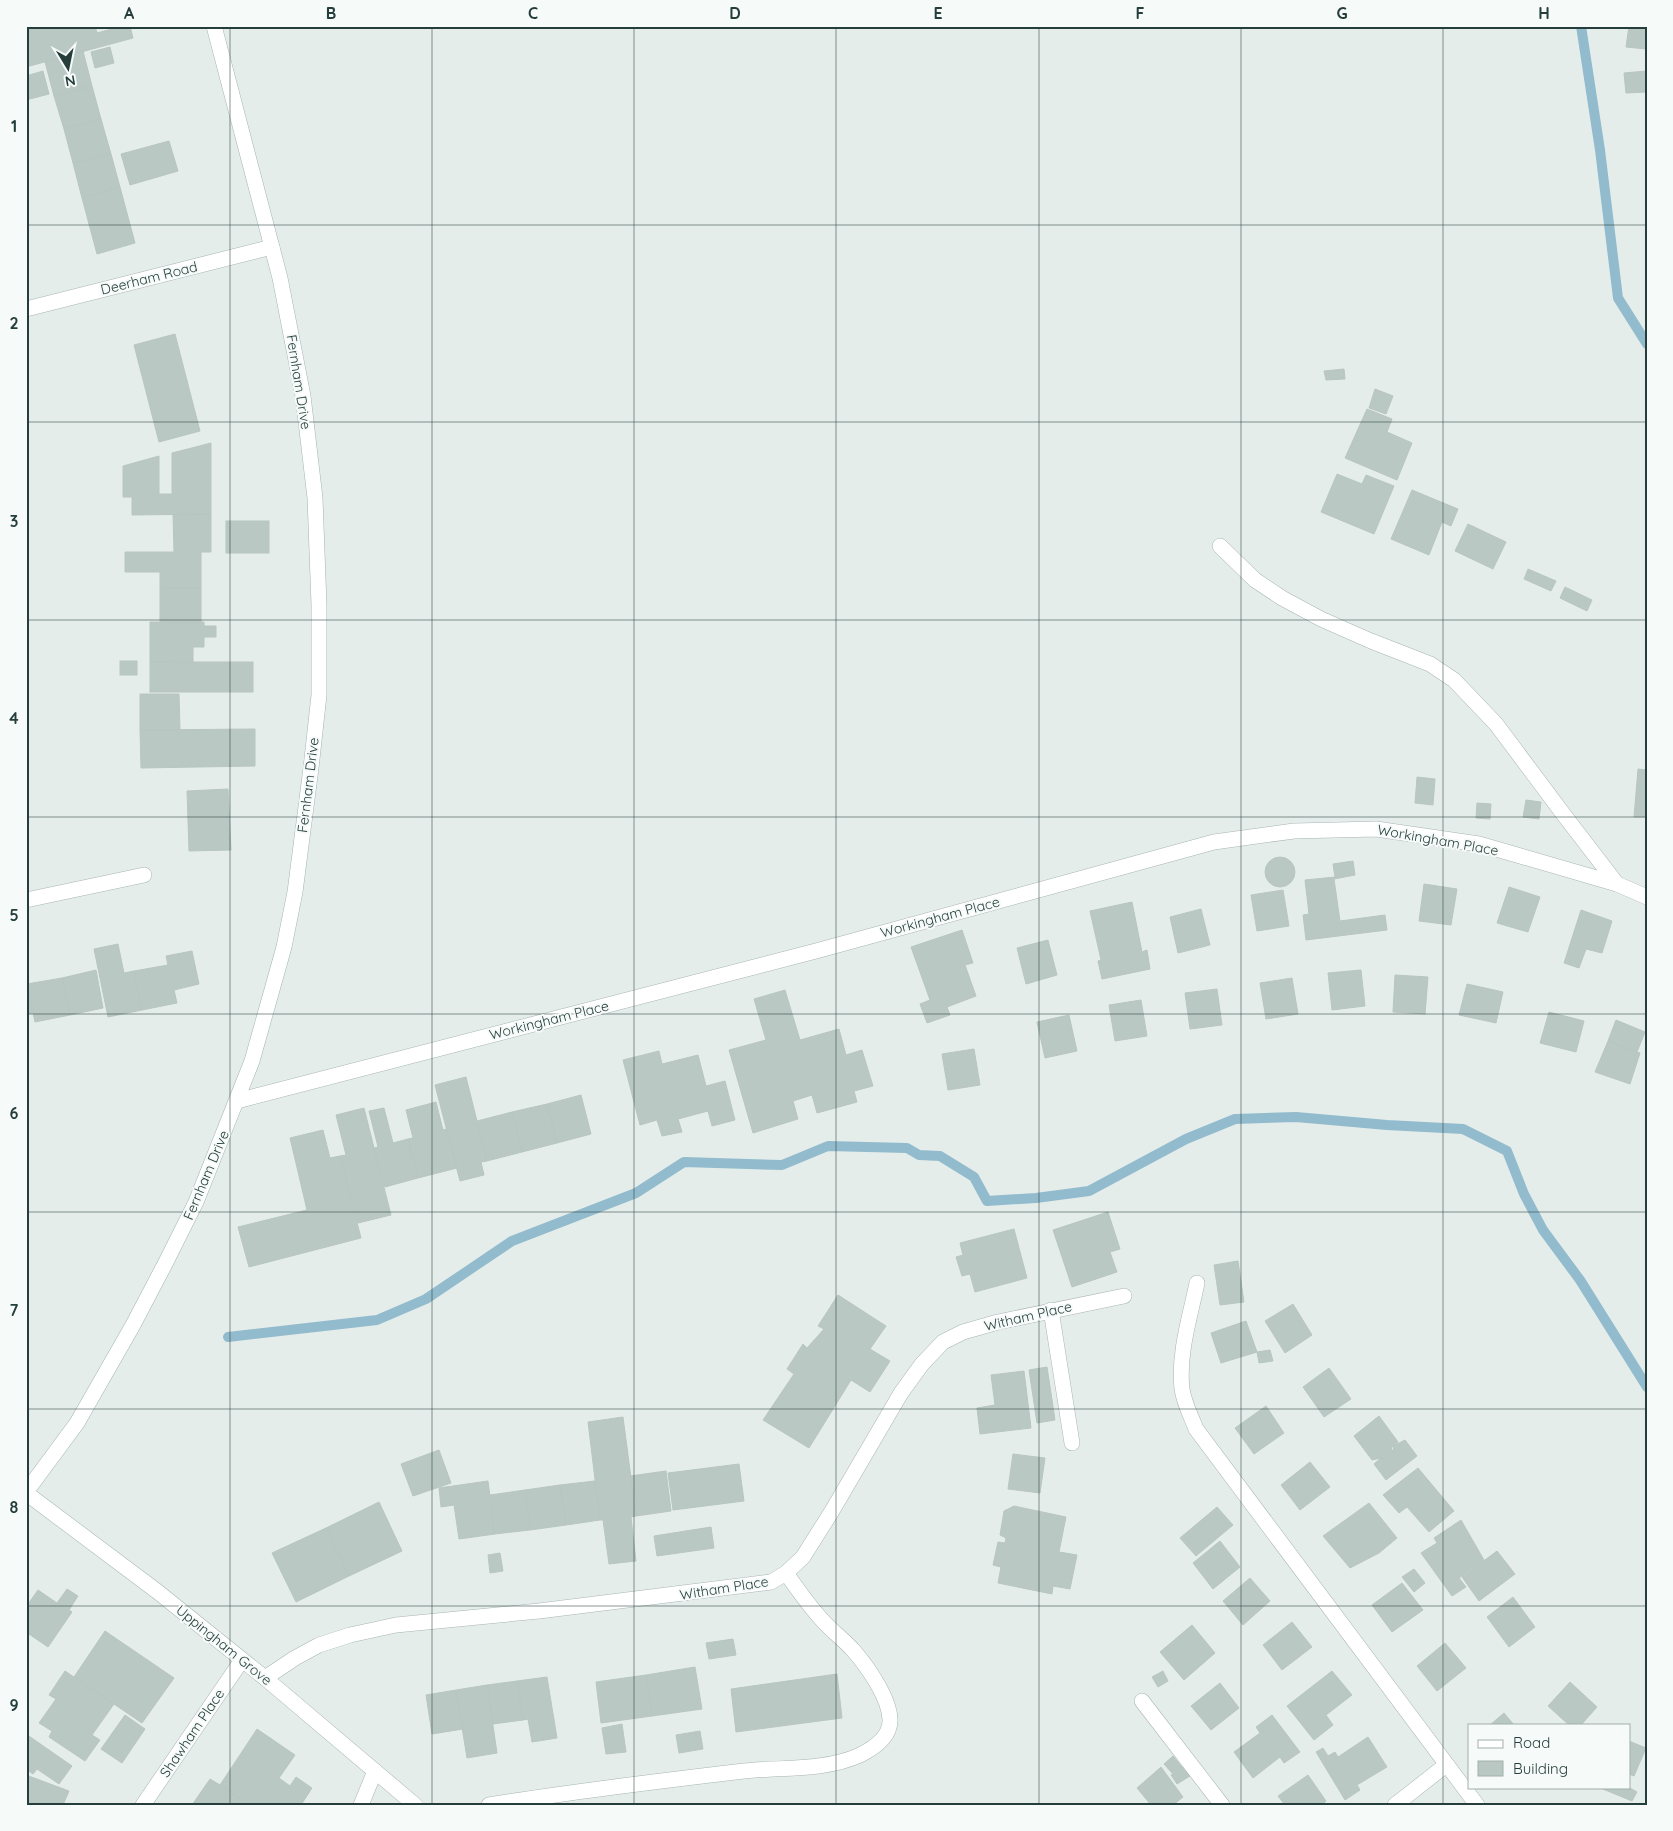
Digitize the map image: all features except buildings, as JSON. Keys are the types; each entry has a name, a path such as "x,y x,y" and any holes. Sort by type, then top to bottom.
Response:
{"street":[{"name":"Fernham Drive","path":"26,1493 77,1423 133,1325 196,1202 252,1061 286,938 295,892 319,695 319,605 315,498 303,396 280,278 214,26"},
{"name":"Deerham Road","path":"26,309 272,247"},
{"path":"1220,546 1255,580 1282,598 1321,619 1430,664 1454,680 1496,724 1618,884"},
{"name":"Workingham Place","path":"237,1100 816,951 1214,842 1294,831 1376,828 1479,844 1618,884 1647,897"},
{"path":"26,900 144,875"},
{"path":"1197,1283 1184,1345 1182,1373 1182,1389 1185,1402 1196,1429 1477,1805"},
{"name":"Witham Place","path":"265,1678 319,1645 350,1635 396,1625 540,1611 771,1582 786,1573 802,1557 827,1519 901,1393 922,1364 943,1342 972,1329 1051,1310 1124,1296"},
{"path":"1051,1310 1072,1443"},
{"name":"Uppingham Grove","path":"26,1493 158,1592 265,1678 415,1805"},
{"path":"489,1805 603,1787 830,1764 859,1756 878,1745 886,1734 890,1720 878,1686 853,1650 823,1622 786,1573"},
{"name":"Shawham Place","path":"143,1805 242,1660"},
{"path":"1142,1701 1222,1805"},
{"path":"1395,1805 1446,1765"},
{"path":"361,1805 375,1771"}],"waterway":[{"path":"1581,26 1600,150 1618,298 1647,344"},
{"path":"228,1337 377,1320 426,1299 512,1241 636,1193 684,1162 782,1165 828,1146 907,1148 919,1155 940,1156 974,1177 987,1201 1036,1198 1089,1191 1186,1139 1235,1119 1296,1117 1463,1129 1507,1151 1524,1194 1543,1230 1580,1280 1647,1387"}]}
